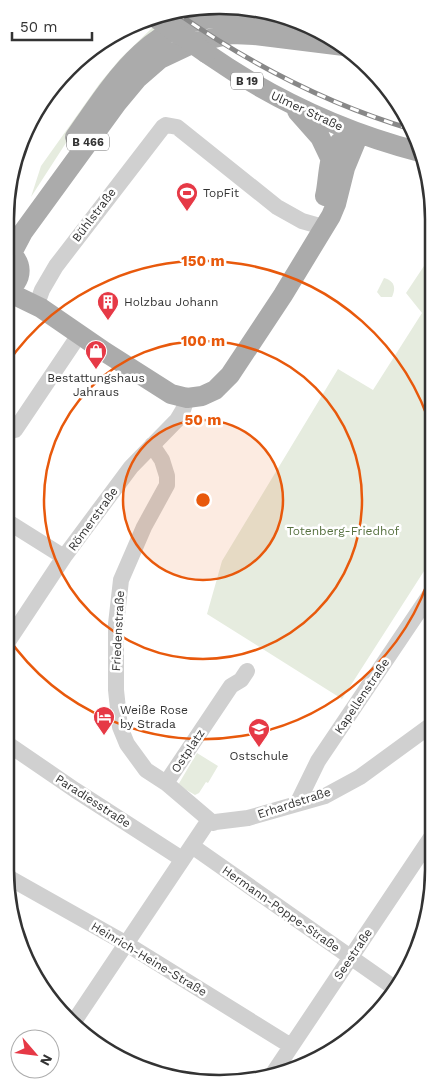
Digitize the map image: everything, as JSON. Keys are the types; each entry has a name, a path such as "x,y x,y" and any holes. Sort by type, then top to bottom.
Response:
{"main road":[{"name":"Ulmer Straße","path":"163,22 206,54 248,81 290,104 359,134"},
{"name":"B 466","path":"14,241 24,232 117,103 137,79 160,59 196,42 232,34 254,35 304,32"},
{"path":"290,104 320,137 331,160"},
{"path":"323,227 323,209 331,160 338,144 345,138 359,134"},
{"path":"187,398 194,399 208,394 230,375 302,264 334,210 345,168 359,134"},
{"name":"B 19","path":"359,134 413,150"},
{"name":"B 466","path":"14,257 20,265 14,278"},
{"name":"B 466","path":"14,289 40,300 80,335 165,390 187,398"}],"street":[{"name":"Bühlstraße","path":"40,300 56,266 166,125 177,127 277,208 302,221 323,227"},
{"path":"15,430 80,335"},
{"name":"Römerstraße","path":"14,632 64,557 131,467 177,420 187,398"},
{"name":"Friedenstraße","path":"152,445 162,460 167,476 167,485 144,527 121,580 116,624 116,690 120,727 128,744 146,770 166,782"},
{"path":"14,526 64,557"},
{"name":"Kapellenstraße","path":"298,804 318,761 425,602"},
{"name":"Ostplatz","path":"213,823 166,782 232,686 241,680 247,671"},
{"name":"Erhardstraße","path":"213,823 248,818 325,796 360,777 425,730"},
{"name":"Paradiesstraße","path":"14,748 75,790 187,852"},
{"path":"77,1017 207,823 213,823"},
{"name":"Seestraße","path":"278,1066 425,846"},
{"name":"Hermann-Poppe-Straße","path":"187,852 351,957 390,985"},
{"name":"Heinrich-Heine-Straße","path":"14,880 126,943 291,1046"}],"green space":[{"path":"153,27 156,30 95,98 31,197 41,166 100,83 120,59"},
{"name":"Totenberg-Friedhof","path":"425,264 425,569 342,699 207,614 222,561 338,369 373,390 422,313 406,293"},
{"path":"384,278 394,285 392,297 381,297 377,292"},
{"path":"197,753 218,766 208,783 206,782 199,793 195,795 178,785"}],"railway":[{"path":"183,17 233,49 291,81 351,108 403,127"}],"place":[{"name":"TopFit","path":"187,212"},
{"name":"Holzbau Johann","path":"108,321"},
{"name":"Bestattungshaus Jahraus","path":"96,370"},
{"name":"Weiße Rose by Strada","path":"104,736"},
{"name":"Ostschule","path":"259,748"}]}
